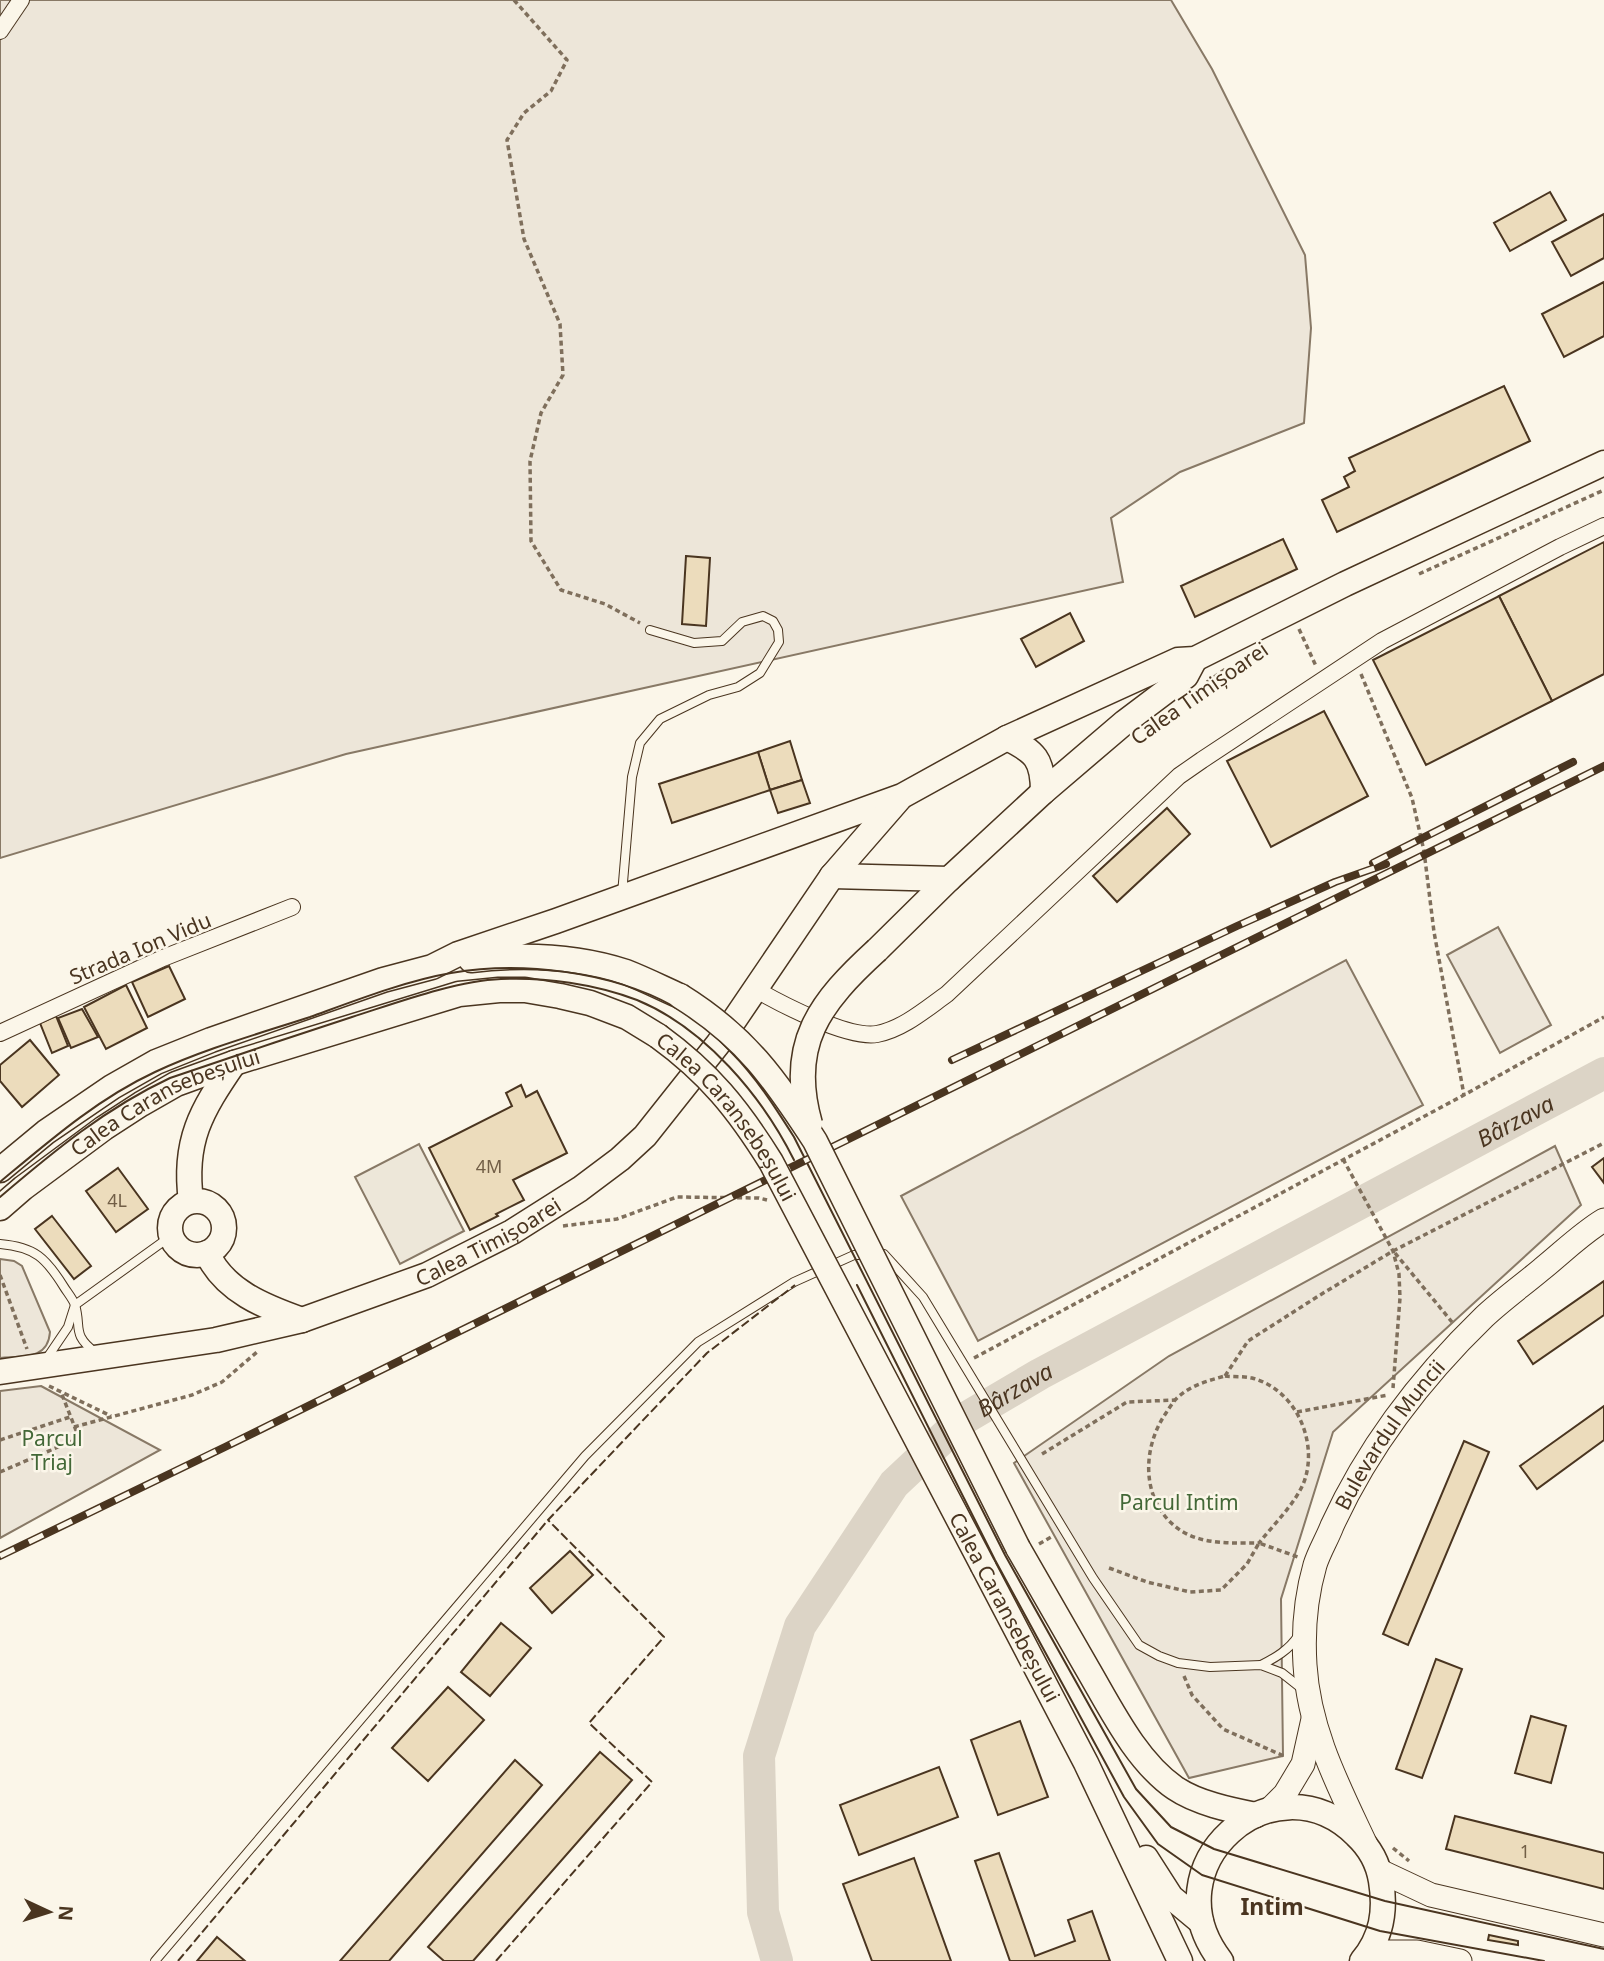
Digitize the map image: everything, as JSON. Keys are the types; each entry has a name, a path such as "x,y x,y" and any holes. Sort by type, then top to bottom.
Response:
{"main road":[{"name":"Calea Timișoarei","path":"0,1170 46,1132 112,1087 156,1062 383,979 432,967 458,954 902,796 1006,738 1178,660 1195,659 1345,584 1604,463"},
{"name":"Calea Timișoarei","path":"815,1141 803,1092 802,1072 806,1045 820,1013 835,992 949,879 1043,792 1125,722 1186,676 1195,659"},
{"path":"1006,738 1034,754 1043,776 1043,792"},
{"name":"Calea Timișoarei","path":"0,1372 216,1340 302,1320 428,1275 512,1232 580,1189 645,1136 718,1045 832,876 902,796"},
{"path":"860,844 874,877"},
{"path":"832,876 949,879"},
{"name":"Calea Caransebeșului","path":"432,967 492,957 565,959 598,964 627,973 680,996 720,1023 746,1046 785,1094 815,1141 1024,1548 1118,1721 1147,1762 1178,1790 1225,1808 1262,1813 1296,1808 1323,1813 1347,1826 1366,1845"},
{"name":"Calea Caransebeșului","path":"0,1208 104,1128 176,1084 234,1063 459,994 525,990 590,1003 627,1017 683,1054 708,1076 748,1125 771,1162 1086,1763 1180,1961"},
{"path":"191,1201 188,1166 197,1124 234,1063"},
{"path":"191,1201 207,1203 216,1209 222,1219 221,1239 213,1250 198,1255 185,1252 175,1244 171,1236 172,1217 180,1207 191,1201"},
{"path":"207,1253 212,1265 232,1285 253,1300 302,1320"},
{"name":"Calea Caransebeșului","path":"1086,1763 1171,1897 1207,1948"},
{"path":"1207,1948 1198,1898 1207,1862 1226,1835 1239,1824 1262,1813"},
{"path":"1366,1845 1380,1871 1385,1901 1380,1931 1366,1957"}],"street":[{"path":"0,31 21,0"},
{"path":"755,989 776,1001 846,1030 876,1034 893,1028 947,994 1180,776 1382,641 1604,526"},
{"name":"Strada Ion Vidu","path":"2,1034 163,958 292,907"},
{"name":"Bulevardul Muncii","path":"1366,1845 1329,1766 1308,1696 1306,1625 1309,1593 1316,1564 1346,1496 1374,1449 1418,1388 1487,1314 1604,1220"},
{"name":"Bulevardul Muncii","path":"1262,1813 1285,1794 1303,1764 1313,1719"},
{"path":"1380,1871 1431,1895 1604,1935"},
{"path":"1366,1957 1417,1952 1460,1961"}],"lane":[{"path":"622,897 632,777 640,743 660,719 709,695 738,687 760,673 779,642 778,630 773,621 763,616 742,622 722,641 694,643 650,630"},
{"path":"37,1367 68,1327 75,1305 171,1236"},
{"path":"0,1244 16,1245 39,1255 55,1273 75,1305 77,1330 86,1346 102,1357"},
{"path":"155,1961 585,1456 698,1342 794,1282 854,1255 884,1254 923,1297 1093,1578 1139,1645 1178,1663 1210,1667 1261,1665 1282,1673 1308,1696"},
{"path":"1261,1665 1294,1643 1306,1625"}],"path":[{"path":"514,0 567,60 551,91 524,113 507,140 524,239 560,324 563,375 541,412 530,461 531,541 561,590 605,604 650,630"},
{"path":"1413,577 1604,490"},
{"name":"Calea Timișoarei","path":"1289,634 1298,629 1323,680"},
{"path":"1354,660 1412,798 1424,851 1434,932 1464,1095"},
{"name":"Calea Timișoarei","path":"1203,685 1234,664"},
{"path":"969,1360 1604,1017"},
{"path":"1225,1376 1248,1341 1393,1251 1604,1143"},
{"path":"1343,1159 1393,1251 1455,1326"},
{"path":"551,1227 617,1219 677,1197 759,1198 776,1202"},
{"path":"1297,1412 1393,1394 1400,1298 1399,1274 1393,1251"},
{"path":"0,1275 37,1367 39,1381 113,1417"},
{"path":"74,1427 192,1395 222,1382 262,1349"},
{"path":"1109,1567 1147,1582 1190,1592 1221,1590 1247,1564 1259,1543 1292,1503 1304,1482 1309,1458 1306,1434 1297,1412 1278,1391 1253,1379 1225,1376 1198,1383 1175,1400 1160,1423 1149,1448 1148,1478 1158,1510 1181,1531 1206,1540 1259,1543 1300,1558"},
{"path":"0,1472 79,1438 61,1392"},
{"path":"1042,1454 1127,1402 1175,1400"},
{"path":"0,1440 71,1416"},
{"path":"1024,1548 1064,1530"},
{"path":"1183,1675 1192,1695 1223,1729 1286,1758"},
{"path":"1393,1848 1416,1868"}],"green space":[{"path":"0,0 1171,0 1212,69 1305,255 1311,328 1304,423 1180,472 1111,518 1123,582 346,754 0,858"},
{"path":"1498,927 1551,1025 1500,1053 1447,955"},
{"path":"1346,960 1423,1105 978,1341 901,1196"},
{"name":"Parcul Intim","path":"1555,1146 1581,1205 1333,1432 1281,1599 1283,1756 1189,1778 1014,1463 1169,1356"},
{"path":"0,1259 14,1261 22,1266 50,1332 45,1348 33,1355 0,1358"},
{"name":"Parcul Triaj","path":"41,1386 160,1450 0,1538 0,1391"}],"shaded area":[{"path":"419,1144 464,1231 400,1264 355,1177"}],"building":[{"path":"1550,192 1566,220 1510,251 1494,223"},
{"path":"1604,214 1604,258 1571,276 1552,242"},
{"path":"1604,282 1604,336 1564,357 1542,314"},
{"path":"1504,386 1530,441 1337,532 1322,500 1349,487 1344,477 1355,471 1349,458"},
{"path":"1283,539 1297,569 1195,617 1181,586"},
{"path":"1604,542 1604,674 1552,701 1499,596"},
{"path":"686,556 710,558 706,626 682,624"},
{"path":"1499,596 1552,701 1426,765 1373,660"},
{"path":"1070,613 1084,641 1036,667 1021,639"},
{"path":"1324,711 1368,796 1271,847 1227,761"},
{"path":"790,741 802,780 770,790 758,752"},
{"path":"758,752 770,790 672,823 659,784"},
{"path":"802,780 810,803 778,813 770,790"},
{"path":"1167,808 1190,834 1117,902 1093,876"},
{"path":"169,966 185,999 148,1017 132,982"},
{"path":"126,985 147,1028 106,1049 84,1007"},
{"path":"82,1009 98,1037 71,1048 58,1018"},
{"path":"56,1016 68,1046 52,1053 40,1023"},
{"path":"30,1040 59,1075 22,1107 0,1081 0,1065"},
{"path":"521,1085 526,1097 537,1091 567,1153 513,1180 524,1200 470,1230 429,1148 512,1106 506,1093"},
{"path":"1604,1158 1604,1183 1592,1167"},
{"path":"118,1168 148,1209 116,1232 86,1191"},
{"path":"52,1216 91,1266 74,1279 35,1229"},
{"path":"1604,1281 1604,1315 1533,1364 1518,1341"},
{"path":"1604,1406 1604,1440 1537,1489 1520,1466"},
{"path":"1464,1441 1489,1452 1408,1645 1383,1634"},
{"path":"570,1551 593,1575 552,1613 530,1588"},
{"path":"501,1623 531,1648 490,1696 461,1672"},
{"path":"1436,1659 1462,1669 1422,1778 1396,1769"},
{"path":"448,1687 484,1720 428,1781 392,1748"},
{"path":"1531,1716 1566,1726 1551,1783 1515,1773"},
{"path":"1020,1721 1048,1797 998,1815 971,1740"},
{"path":"600,1752 632,1780 473,1961 444,1961 428,1947"},
{"path":"515,1760 542,1785 389,1961 340,1961"},
{"path":"939,1767 958,1817 859,1855 840,1805"},
{"path":"1455,1816 1604,1853 1604,1889 1446,1849"},
{"path":"999,1853 1035,1956 1075,1941 1068,1920 1092,1911 1110,1961 1010,1961 975,1861"},
{"path":"914,1858 951,1961 872,1961 843,1884"},
{"path":"1489,1935 1518,1941 1518,1945 1488,1940"},
{"path":"217,1937 245,1961 197,1961"}],"waterway":[{"name":"Bârzava","path":"777,1961 763,1912 759,1756 800,1626 894,1484 962,1420 1040,1374 1604,1073"}],"tram line":[{"path":"0,1182 93,1108 155,1072 212,1049 416,981 478,970 535,969 594,977 648,994 689,1015 725,1046 757,1082 794,1137 1005,1555 1136,1789 1171,1827 1214,1849 1385,1901 1604,1949"},
{"path":"0,1197 102,1117 170,1078 426,993 501,979 535,979 587,986 621,994 662,1012 708,1046 729,1067 766,1112 794,1160"},
{"path":"857,1285 995,1560 1124,1797 1158,1844 1202,1875 1380,1931 1544,1961"}],"railway":[{"path":"1373,863 1573,762"},
{"path":"0,1556 1604,766"},
{"path":"952,1060 1237,926 1335,882 1386,864"}],"fence":[{"path":"178,1961 548,1520 707,1353 795,1285"},
{"path":"496,1961 652,1782 589,1723 664,1637 548,1520"}],"district":[{"name":"Intim","path":"1272,1906"}]}
